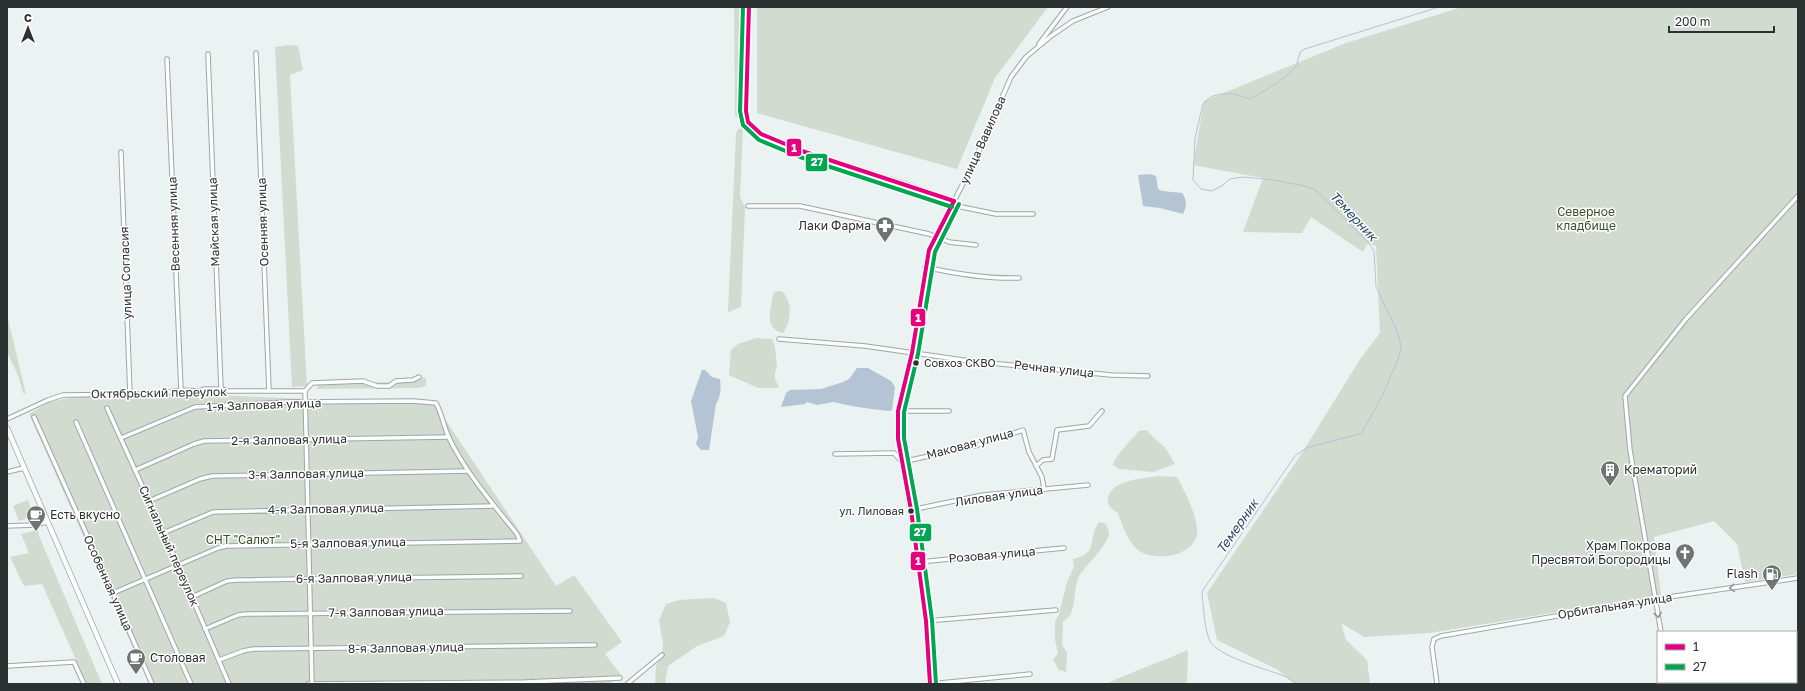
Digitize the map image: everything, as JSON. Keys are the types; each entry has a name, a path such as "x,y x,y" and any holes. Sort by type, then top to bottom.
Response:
{"main road":[{"path":"7,428 118,684"}],"street":[{"path":"749,7 746,111 748,122 755,130 802,152 906,184 953,203 996,214 1033,214"},
{"name":"улица Вавилова","path":"1035,50 1067,7"},
{"name":"улица Вавилова","path":"930,684 926,621 919,562 898,439 898,411 912,353 929,250 973,164 1011,77 1026,57 1051,36 1073,21 1108,7"},
{"name":"Осенняя улица","path":"256,52 269,391"},
{"name":"Майская улица","path":"208,54 221,389"},
{"name":"Весенняя улица","path":"167,58 181,390"},
{"name":"улица Согласия","path":"121,152 130,395"},
{"path":"1661,631 1630,450 1625,396 1686,319 1798,196"},
{"path":"748,206 800,206 929,234 935,238 976,245"},
{"path":"925,267 948,272 995,278 1019,278"},
{"name":"Речная улица","path":"779,339 865,346 912,353 1080,372 1148,376"},
{"path":"312,684 304,391 312,383 363,381 378,386 389,386 396,381 413,380 419,377"},
{"name":"Октябрьский переулок","path":"7,419 48,400 63,395 159,394 181,390 199,391 204,389 221,389 228,391 304,391"},
{"name":"1-я Залповая улица","path":"121,438 195,408 305,402 413,401 436,403 440,410 449,437"},
{"name":"Сигнальный переулок","path":"107,408 178,565 229,684"},
{"path":"898,411 949,412"},
{"path":"1036,466 1043,460 1052,459 1057,430 1089,426 1102,411"},
{"name":"Особенная улица","path":"34,417 152,684"},
{"path":"76,422 191,684"},
{"name":"Маковая улица","path":"902,462 978,445 1023,430 1028,452 1042,478 1044,489"},
{"path":"449,437 468,471 494,506"},
{"name":"2-я Залповая улица","path":"136,470 204,441 449,437"},
{"path":"835,454 894,453 902,462"},
{"path":"7,467 8,472 24,468"},
{"name":"3-я Залповая улица","path":"149,501 200,479 212,476 468,471"},
{"name":"Лиловая улица","path":"911,510 983,495 1088,485"},
{"name":"5-я Залповая улица","path":"113,593 226,546 309,543 520,542 517,534 494,506"},
{"name":"4-я Залповая улица","path":"163,533 213,512 494,506"},
{"path":"7,526 34,526 47,522"},
{"name":"Розовая улица","path":"919,562 1064,548"},
{"name":"6-я Залповая улица","path":"192,597 227,581 238,580 520,576"},
{"name":"Орбитальная улица","path":"1437,684 1432,648 1434,639 1441,636 1655,599 1798,578"},
{"path":"926,621 1056,610"},
{"name":"7-я Залповая улица","path":"205,629 238,614 570,611"},
{"name":"8-я Залповая улица","path":"219,660 253,649 595,645"},
{"path":"627,684 662,655"},
{"path":"7,666 74,662 84,684"},
{"path":"930,684 1030,674"},
{"path":"308,684 524,682 620,678"}],"green space":[{"path":"734,7 747,7 747,115 740,120 735,115"},
{"path":"757,7 1048,7 995,78 957,169 757,113"},
{"name":"Северное кладбище","path":"1462,7 1798,7 1798,574 1745,582 1737,544 1714,521 1654,537 1661,595 1430,633 1364,637 1341,623 1346,640 1367,660 1370,684 1294,684 1278,670 1217,640 1207,593 1300,456 1361,358 1380,333 1376,246 1368,243 1363,252 1311,217 1302,233 1243,232 1263,178 1193,165 1204,101 1346,43"},
{"path":"289,45 298,46 303,70 290,75 307,386 292,387 275,47"},
{"path":"743,128 740,197 745,207 741,307 728,312 736,134 738,129"},
{"path":"781,291 788,300 790,311 788,323 783,333 777,331 773,327 770,316 774,292"},
{"path":"7,315 26,394 23,393 19,378 7,352"},
{"path":"756,338 772,339 775,347 777,367 775,379 779,388 758,388 729,375 731,350 738,344"},
{"path":"419,377 426,378 426,386 418,388 317,389 318,383 415,382"},
{"name":"СНТ \"Салют\"","path":"186,394 435,404 556,586 574,575 622,642 605,654 621,675 609,684 149,684 29,414 50,402 78,396 161,397"},
{"path":"1146,430 1166,449 1175,464 1153,472 1119,469 1113,465 1120,452 1139,431"},
{"path":"1158,476 1177,477 1190,504 1197,527 1197,534 1194,542 1187,549 1169,556 1149,555 1141,552 1134,546 1126,535 1118,513 1108,504 1110,492 1115,487 1128,481"},
{"path":"28,500 34,516 19,521 13,506"},
{"path":"1099,522 1106,524 1109,532 1108,538 1079,576 1072,611 1063,622 1062,645 1067,653 1066,672 1059,670 1053,660 1058,653 1055,640 1055,622 1059,614 1067,582 1074,567 1073,559 1083,556 1090,550 1095,529"},
{"path":"38,530 39,536 102,684 87,684 42,584 24,586 10,557 29,553 21,534"},
{"path":"714,598 726,603 730,622 724,636 697,646 668,666 665,684 655,684 656,666 662,655 663,645 659,620 666,604 679,600"},
{"path":"1188,650 1187,684 1106,684 1126,675"}],"water":[{"path":"1150,174 1156,176 1158,189 1162,191 1182,193 1186,203 1183,214 1160,208 1143,206 1138,175"},
{"path":"857,368 868,368 891,381 895,387 892,410 888,411 857,407 833,402 817,405 807,402 805,404 781,407 786,393 790,390 821,389 843,382 849,379"},
{"path":"702,370 705,370 712,377 720,379 720,395 716,404 709,450 701,450 696,444 698,437 691,401"}],"waterway":[{"name":"Темерник","path":"1297,684 1290,679 1236,658 1213,646 1208,636 1205,624 1202,595 1203,590 1295,456 1306,448 1359,434 1363,431 1383,394 1399,357 1401,346 1397,331 1376,287 1374,251 1368,242 1317,191 1305,186 1273,180 1244,177 1230,179 1212,191 1201,189 1193,180 1195,138 1203,104 1208,99 1222,94 1231,94 1249,99 1283,79 1297,64 1300,52 1305,49 1439,7"}],"transit line":[{"name":"27","path":"743,7 740,111 743,125 759,140 800,157 952,207"},
{"name":"1","path":"749,7 746,111 748,122 761,134 802,151 954,201"},
{"name":"1","path":"930,684 926,621 911,510 898,439 898,411 912,353 929,250 954,201"},
{"name":"27","path":"936,684 932,620 917,509 904,438 904,412 918,354 935,252 959,204"}],"place":[{"name":"Лаки Фарма","path":"885,243"},
{"name":"Совхоз СКВО","path":"916,363"},
{"name":"Крематорий","path":"1610,487"},
{"name":"ул. Лиловая","path":"911,511"},
{"name":"Есть вкусно","path":"36,532"},
{"name":"Храм Покрова Пресвятой Богородицы","path":"1685,570"},
{"name":"Flash","path":"1772,591"},
{"name":"Столовая","path":"136,675"}]}
